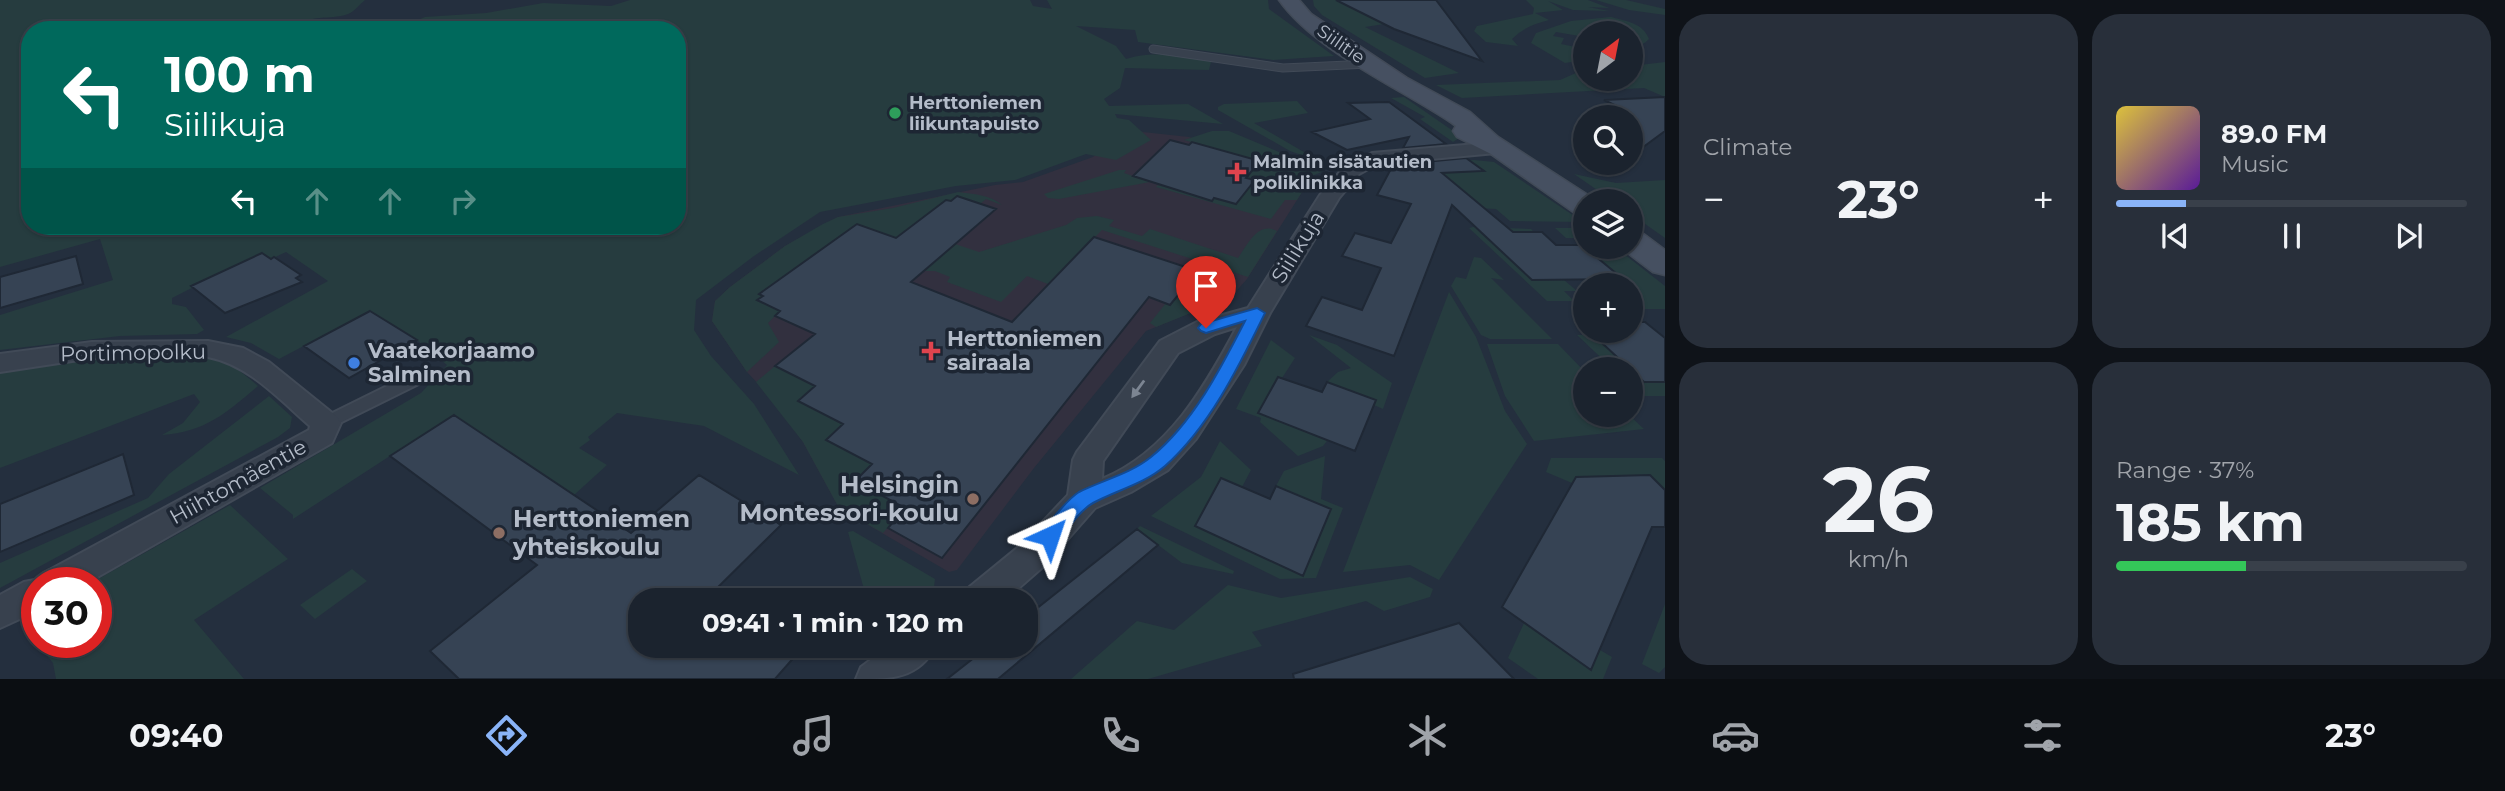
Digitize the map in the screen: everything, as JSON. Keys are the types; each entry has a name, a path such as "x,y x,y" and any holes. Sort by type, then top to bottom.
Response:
{"street":[{"name":"Siilitie","path":"1289,0 1304,18 1399,83 1402,89 1472,136 1494,145 1573,198"},
{"name":"Siilikuja","path":"994,588 1033,555 1084,499 1120,484 1157,462 1186,432 1230,365 1257,313 1330,195 1360,164 1372,159 1494,145"},
{"path":"1643,249 1665,265"},
{"path":"1084,499 1088,460 1169,347 1206,328 1257,313"},
{"name":"Portimopolku","path":"0,362 92,350 188,349 234,354 259,368 327,423"},
{"name":"Hiihtomäentie","path":"85,567 321,436 327,423"},
{"path":"0,613 21,602"},
{"path":"875,679 902,658"}],"lane":[{"path":"1153,50 1283,68 1370,64"},
{"name":"Hiihtomäentie","path":"327,423 415,379"}],"shaded area":[{"name":"Herttoniemen sairaala","path":"1127,128 1189,137 1316,170 1247,279 1232,296 1146,331 1034,468 957,570 949,572 839,508 803,442 773,400 747,372 712,321 715,301 785,246 838,217 995,185 1023,182 1093,157"}],"green space":[{"path":"0,0 365,0 348,14 308,21 21,21 21,235 686,235 686,21 416,21 425,17 486,13 543,3 611,6 630,0 1030,0 1033,6 1052,9 1047,0 1268,0 1269,9 1334,56 1273,60 1138,42 1135,30 1076,26 1116,46 1126,59 1169,55 1211,62 1209,70 1125,68 1120,88 1104,99 1109,106 1188,104 1223,124 1115,114 1117,118 1129,120 1151,140 1116,160 1086,154 1015,180 956,186 820,212 754,256 696,300 694,330 711,356 754,404 799,475 704,426 617,413 579,448 607,465 574,495 453,415 293,519 293,515 260,488 421,393 447,365 417,340 370,311 279,359 251,343 226,337 328,281 286,252 271,259 261,253 172,298 172,304 186,307 204,330 197,334 120,336 0,350 0,315 113,280 100,239 0,267"},
{"path":"1313,0 1344,0 1357,11 1384,24 1365,27 1459,73 1425,78 1322,15 1314,6"},
{"path":"1526,0 1588,0 1609,8 1588,7 1609,11 1573,10 1548,1 1563,10 1535,13 1549,20 1516,35 1512,39 1518,46 1486,42 1474,31 1477,26 1533,14 1534,8"},
{"path":"1596,0 1626,0 1665,9 1665,15 1629,10"},
{"path":"1611,17 1625,21 1573,21 1573,35 1556,32 1553,36 1564,38 1561,44 1573,46 1573,62 1565,63 1531,43 1536,33 1571,21"},
{"path":"1643,29 1649,39 1643,44"},
{"path":"1665,62 1665,97 1643,88 1643,65"},
{"path":"1573,74 1573,91 1589,91 1462,98 1436,85 1560,80"},
{"path":"1404,97 1456,133 1459,138 1453,142 1420,119 1425,117 1391,98"},
{"path":"1297,101 1308,113 1254,123 1321,162 1290,151 1218,110 1218,107 1224,104"},
{"path":"1212,131 1229,131 1324,171 1312,176 1297,200 1285,200 1271,219 1156,187 1158,185 1211,200 1254,180 1246,178 1259,161 1184,140"},
{"path":"1474,160 1494,162 1573,215 1573,222 1510,221 1496,209 1456,207 1472,198 1449,179 1421,179 1392,167"},
{"path":"1126,170 1124,173 1150,182 1059,199 1048,198 1044,194"},
{"path":"1575,175 1616,183 1665,180 1665,238 1643,222 1643,189 1596,189"},
{"path":"958,192 987,197 1002,205 986,199 980,204 946,200 894,241 856,224 760,294 763,296 757,301 780,311 768,323 779,342 747,372 712,321 715,301 730,287 785,246 823,224 838,217 893,208"},
{"path":"1097,216 1114,220 1109,226 1142,236 1150,229 1238,258 1259,231 1277,231 1248,277 1102,230 1048,284 1027,276 1001,302 947,282 950,277 935,271 923,271 955,244 979,252 1066,225 1077,218"},
{"path":"1469,228 1531,229 1534,232 1532,280 1564,280 1573,288 1573,291 1564,291 1573,301 1547,301"},
{"path":"1555,228 1573,228 1573,238 1566,238"},
{"path":"1474,257 1481,258 1504,280 1491,278 1552,339 1490,339 1481,335 1451,286 1456,277 1466,279"},
{"path":"1599,259 1630,259 1665,286 1665,309 1643,309 1643,273 1616,273"},
{"path":"1186,284 1228,298 1156,327 1150,323 1166,303 1171,305"},
{"path":"1449,292 1476,337 1505,411 1527,444 1439,580 1410,565 1343,572"},
{"path":"1309,335 1337,345 1392,383 1383,409 1374,405 1375,400 1327,382 1338,372 1351,368"},
{"path":"1271,340 1295,358 1282,378 1278,377 1258,413 1327,441 1323,446 1298,456 1260,422 1261,418 1236,409"},
{"path":"1585,343 1602,343 1617,357 1600,357"},
{"path":"1487,344 1558,344 1573,360 1573,427 1644,429 1534,441 1505,396"},
{"path":"201,356 222,361 258,386 225,413 191,430 162,435 183,423 200,402 194,394 0,468 0,369 73,360"},
{"path":"775,366 815,386 798,401 843,424 826,440 872,464 855,481 905,508 883,533 839,508 803,442 756,382"},
{"path":"1643,374 1665,382 1665,396 1643,396"},
{"path":"269,396 292,417 290,428 278,437 39,567 21,567 21,577 0,588 0,563 148,498 169,474"},
{"path":"1220,441 1251,470 1242,487 1221,478 1195,526 1303,576 1330,509 1276,486 1284,471 1325,456 1321,499 1343,508 1316,578 1280,579 1151,516 1201,477"},
{"path":"1551,458 1662,458 1665,461 1665,490 1650,475 1576,477 1572,483 1546,472"},
{"path":"230,505 288,559 194,620 244,679 56,679 53,663 49,658 112,658 112,571"},
{"path":"1140,526 1234,571 1233,574 1182,563 1137,529"},
{"path":"853,531 935,579 934,587 864,588 848,532"},
{"path":"352,569 367,581 315,619 300,605"},
{"path":"1410,577 1433,589 1430,597 1384,611 1366,601 1252,632 1262,646 1148,679 1071,679 1137,621 1174,630 1228,585 1281,598"},
{"path":"1665,604 1665,667 1659,673 1642,664"},
{"path":"1524,623 1591,670 1600,650 1612,657 1603,679 1538,679 1508,658"}],"building":[{"path":"1336,0 1436,0 1482,61 1394,29"},
{"path":"1665,97 1665,131 1643,147 1643,105 1614,105 1604,100"},
{"path":"1389,102 1446,144 1403,148 1409,137 1347,150 1312,132 1370,119 1348,103"},
{"path":"1170,140 1189,145 1192,142 1260,161 1246,178 1255,180 1236,204 1214,198 1212,201 1133,176"},
{"path":"1466,158 1484,171 1442,173 1513,232 1542,232 1556,245 1573,245 1573,259 1599,259 1616,273 1573,273 1573,280 1532,280 1452,205 1394,356 1306,326 1322,297 1362,310 1381,268 1342,256 1355,233 1391,243 1411,204 1377,195 1393,165"},
{"path":"957,196 996,209 911,282 1012,322 1094,237 1198,271 1170,305 1149,297 942,558 888,528 905,508 855,481 872,464 826,440 843,424 798,401 815,386 775,366 815,334 775,316 780,311 757,300 763,296 759,294 857,224 896,238 946,200 951,201"},
{"path":"262,253 271,259 274,257 301,275 296,278 302,282 225,313 191,286"},
{"path":"76,256 83,284 0,308 0,277"},
{"path":"370,311 417,340 349,378 304,346"},
{"path":"1645,322 1665,338 1665,382 1643,381 1643,357 1617,357 1602,343 1643,343"},
{"path":"1278,377 1322,392 1327,382 1376,400 1355,451 1258,413"},
{"path":"454,415 631,533 699,475 781,525 717,588 628,588 628,658 793,658 775,679 459,679 430,651 537,565 390,456"},
{"path":"123,454 134,495 0,552 0,504"},
{"path":"1650,475 1665,490 1665,527 1652,527 1591,670 1502,607 1576,477"},
{"path":"1221,478 1270,499 1276,486 1331,509 1303,576 1195,526"},
{"path":"1137,529 1158,545 1038,646 1038,607"},
{"path":"1459,623 1514,679 1294,679 1293,674"},
{"path":"974,658 1023,658 998,679 947,679"}],"place":[{"name":"Herttoniemen liikuntapuisto","path":"895,113"},
{"name":"Malmin sisätautien poliklinikka","path":"1237,172"},
{"name":"Herttoniemen sairaala","path":"931,351"},
{"name":"Vaatekorjaamo Salminen","path":"354,363"},
{"name":"Helsingin Montessori-koulu","path":"973,499"},
{"name":"Herttoniemen yhteiskoulu","path":"499,533"}],"route":[{"path":"1050,536 1084,499 1120,484 1157,462 1186,432 1230,365 1257,313 1206,328"}]}
